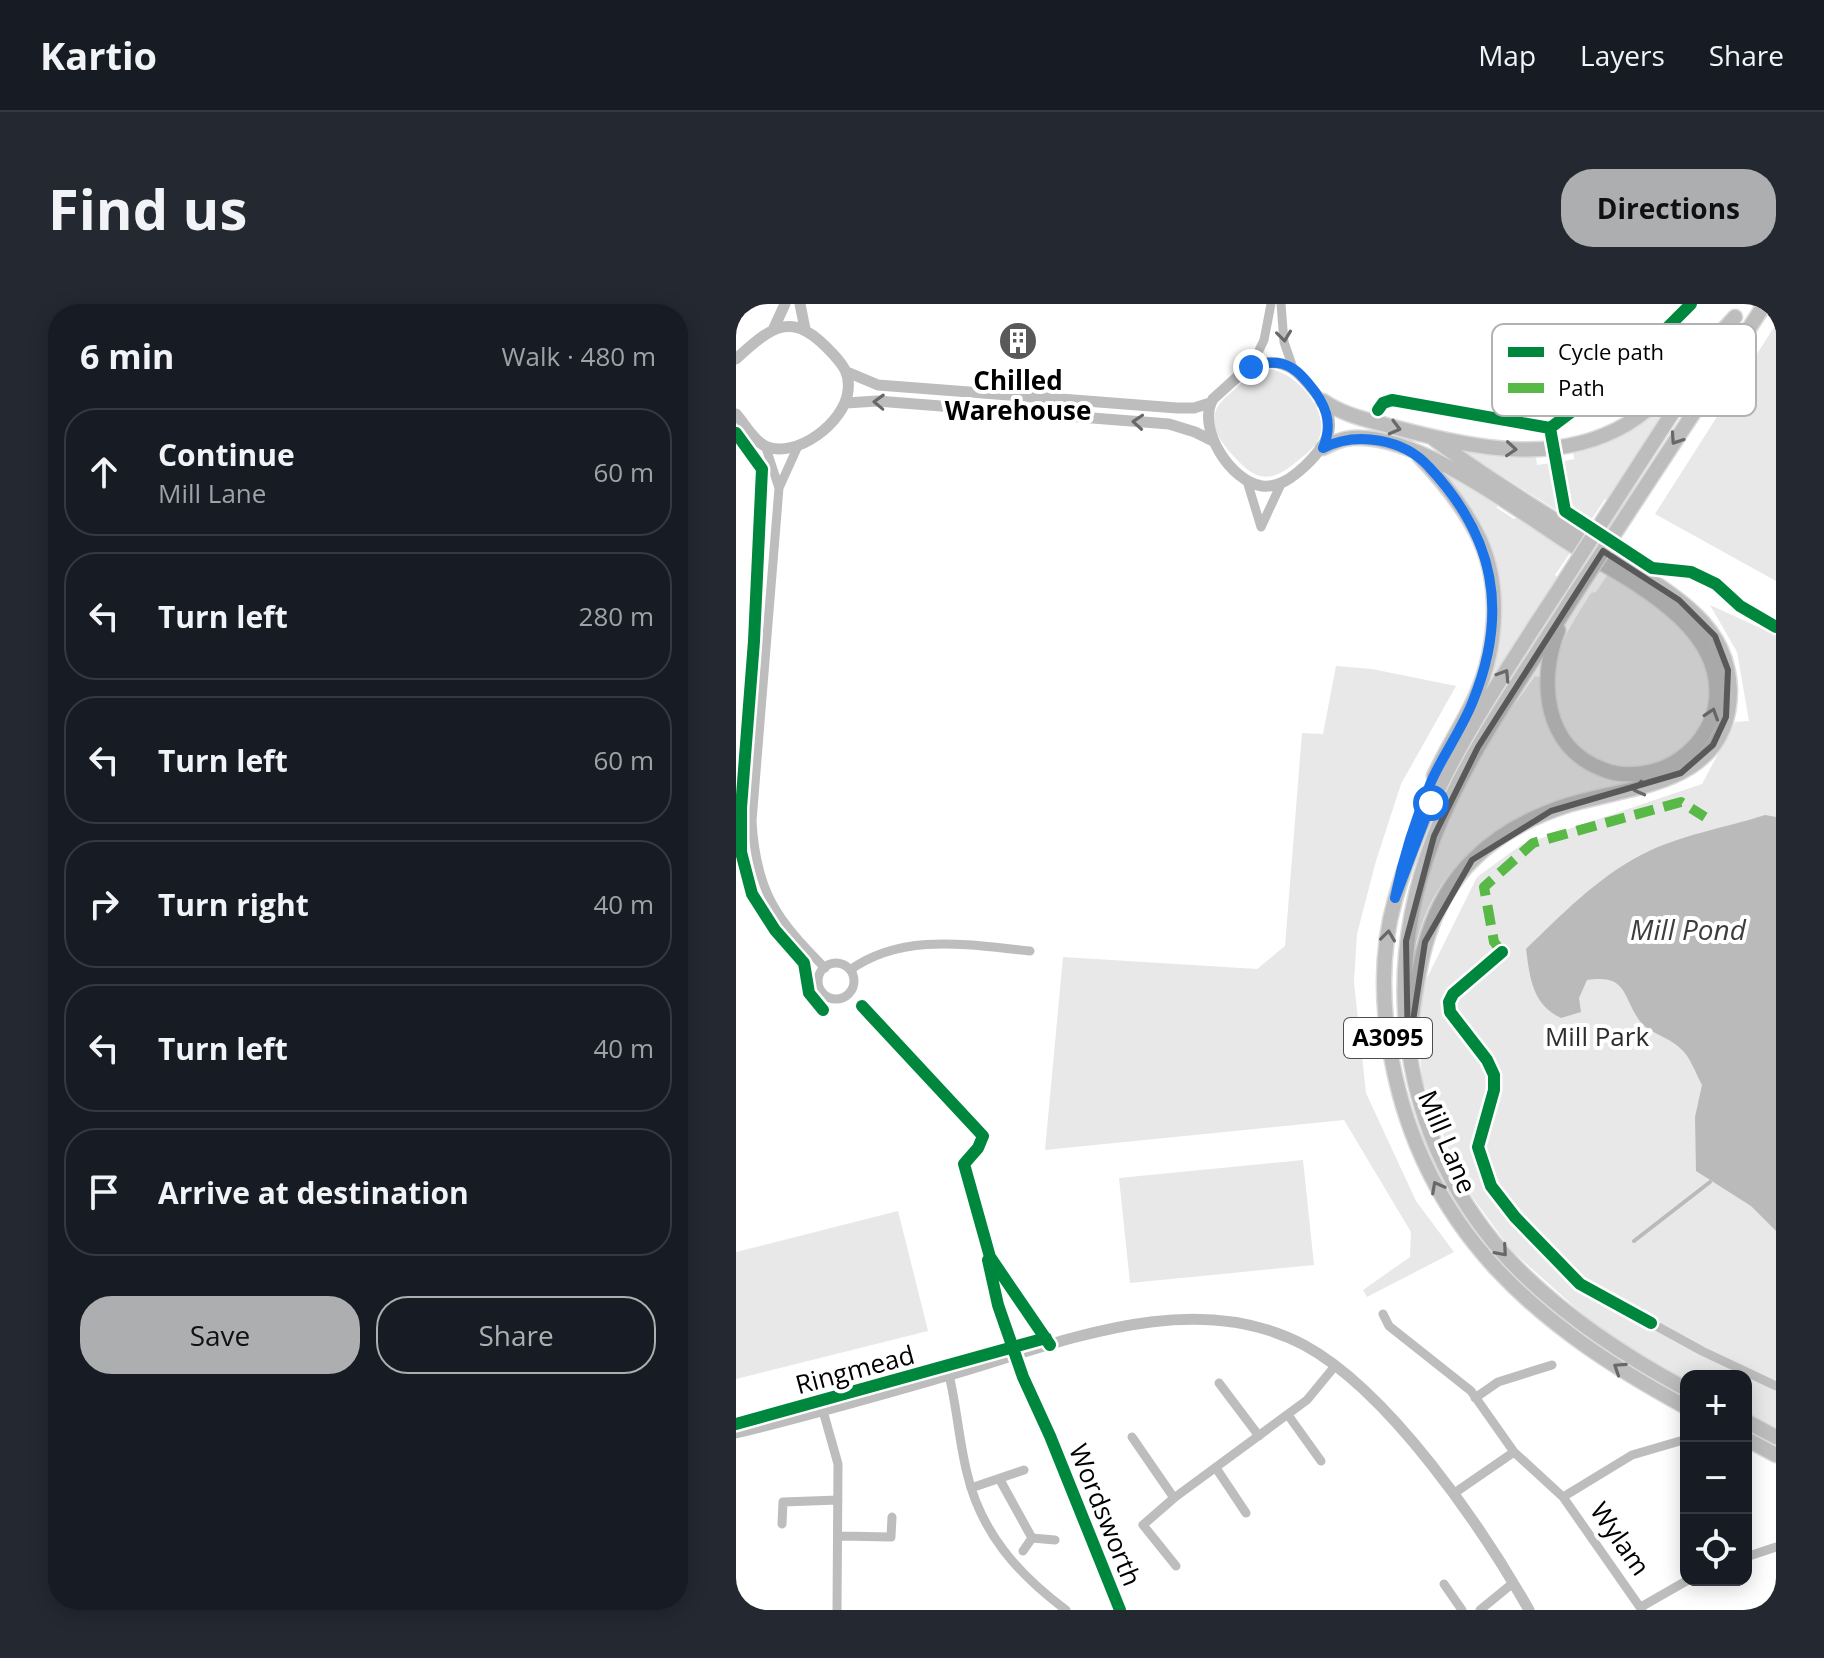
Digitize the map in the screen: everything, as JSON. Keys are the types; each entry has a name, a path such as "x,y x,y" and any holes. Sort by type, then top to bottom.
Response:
{"main road":[{"name":"Mill Lane","path":"1752,324 1765,304"},
{"name":"A3095","path":"1323,401 1348,415 1434,439 1495,448 1539,450 1568,447 1597,438 1637,416"},
{"name":"Mill Lane","path":"1670,416 1503,676 1443,777 1395,898 1387,948 1385,1018 1401,1100 1416,1143 1438,1189 1475,1246 1525,1299 1582,1344 1636,1380 1680,1404"},
{"name":"Mill Lane","path":"1680,1385 1581,1323 1554,1302 1503,1252 1468,1207 1447,1168 1421,1105 1408,1054 1403,1005 1405,952 1413,901 1447,805 1473,757 1571,599 1692,416"},
{"name":"A3095","path":"1323,448 1347,438 1361,438 1417,453 1450,467 1646,592 1695,632 1712,663 1715,704 1704,734 1679,759 1652,771 1613,773 1587,761 1563,740 1551,714 1548,683 1551,652 1571,599"},
{"name":"A3095","path":"1408,1054 1425,942 1436,913 1461,872 1494,842 1543,815 1581,801 1654,785 1691,767 1718,736 1730,695 1728,670 1721,647 1694,613 1663,588 1511,492 1434,439"},
{"name":"A3095","path":"1395,898 1404,854 1430,784 1472,704 1488,659 1494,624 1493,592 1480,541 1448,487 1417,453"},
{"path":"1752,1424 1776,1437"},
{"path":"1752,1442 1776,1455"}],"street":[{"path":"773,330 785,304"},
{"path":"800,304 805,329"},
{"path":"1251,367 1264,340 1271,304"},
{"path":"846,403 877,401 1169,424 1213,441 1247,481 1261,527 1281,484 1323,448 1329,424 1323,401 1293,368 1284,342 1281,304"},
{"path":"736,359 758,338 773,330 782,327 805,329 817,336 847,372 878,385 1177,408 1194,408 1210,403 1224,387 1251,367 1274,362 1293,368"},
{"path":"765,445 787,450 817,435 837,417 846,403 847,372"},
{"path":"1210,403 1209,426 1213,441"},
{"path":"736,414 765,445 779,488"},
{"path":"798,446 779,488 754,797 754,846 760,878 773,907 785,927 825,968"},
{"path":"1247,481 1261,486 1281,484"},
{"path":"850,970 867,957 904,946 929,944 1030,951"},
{"path":"835,963 850,970 854,978 851,991 844,997 834,998 825,994 819,986 819,976 825,968 835,963"},
{"name":"Wylam","path":"1383,1314 1389,1326 1471,1391 1514,1452 1563,1497 1642,1608 1680,1585"},
{"name":"Ringmead","path":"736,1433 1082,1337 1146,1323 1181,1320 1236,1322 1304,1345 1335,1366 1378,1405 1415,1445 1453,1494 1529,1610"},
{"path":"1651,1323 1776,1386"},
{"path":"1475,1398 1498,1382 1552,1365"},
{"path":"1176,1566 1143,1525 1174,1498 1307,1400 1335,1366"},
{"path":"949,1375 971,1488 986,1524 1003,1552 1037,1589 1066,1610"},
{"path":"1219,1383 1259,1436"},
{"path":"823,1411 838,1464 840,1536 837,1610"},
{"path":"1288,1415 1321,1461"},
{"path":"1132,1437 1174,1498"},
{"name":"Wylam","path":"1563,1497 1632,1455 1680,1441"},
{"path":"1453,1494 1514,1452"},
{"path":"1216,1468 1246,1513"},
{"path":"971,1488 1024,1470"},
{"path":"1000,1480 1032,1538"},
{"path":"782,1524 783,1502 838,1500"},
{"path":"840,1536 891,1537 892,1517"},
{"path":"1032,1538 1055,1540"},
{"path":"1023,1551 1032,1538"},
{"path":"1752,1555 1776,1547"},
{"path":"1480,1610 1513,1583"},
{"name":"Ringmead","path":"1513,1583 1538,1610"},
{"path":"1444,1584 1462,1610"}],"highlighted area":[{"path":"1603,551 1679,600 1715,636 1728,670 1726,717 1713,745 1681,773 1551,811 1472,860 1425,942 1408,1054 1406,941 1434,836 1478,747"}],"green space":[{"path":"1776,324 1776,581 1655,514 1717,416 1756,416 1756,355"},
{"path":"1266,369 1288,376 1299,385 1309,395 1321,419 1321,431 1312,448 1284,471 1267,477 1259,476 1237,460 1220,440 1214,423 1216,409 1225,398 1249,377"},
{"path":"1631,416 1663,416 1608,501 1605,499 1591,520 1570,502 1559,462 1574,459 1573,450 1591,445"},
{"path":"1469,450 1536,457 1537,465 1551,463 1558,511 1467,454"},
{"path":"1439,468 1570,553 1480,699 1497,621 1468,505"},
{"path":"1608,574 1667,613 1706,655 1711,684 1707,714 1688,744 1663,762 1635,768 1607,764 1582,749 1563,726 1554,695 1557,658 1572,624 1591,593 1596,592"},
{"path":"1666,595 1688,611 1707,631 1723,662 1727,695 1719,727 1711,741 1700,754 1676,772 1640,785 1589,795 1532,813 1481,843 1441,885 1427,911 1417,940 1413,939 1431,866 1458,797 1487,743 1535,676 1540,677 1541,699 1557,738 1571,754 1601,773 1633,779 1663,773 1690,758 1710,736 1722,708 1723,676 1707,636 1690,617 1663,596"},
{"name":"Mill Park","path":"1710,605 1776,635 1776,1427 1752,1415 1752,1370 1680,1370 1680,1377 1598,1328 1511,1250 1460,1180 1422,1078 1415,1002 1477,877 1521,845 1702,784 1735,722 1749,721 1737,652"},
{"path":"1336,666 1372,669 1456,686 1401,784 1357,934 1354,982 1366,1093 1416,1201 1454,1252 1367,1297 1363,1290 1410,1257 1411,1232 1344,1120 1045,1150 1063,957 1257,969 1285,946 1302,733 1323,734"},
{"path":"1303,1160 1314,1265 1130,1283 1119,1178"},
{"path":"898,1211 928,1331 736,1379 736,1252"}],"water":[{"name":"Mill Pond","path":"1765,815 1776,817 1776,1231 1751,1206 1696,1171 1695,1117 1702,1085 1684,1051 1643,1024 1622,988 1610,980 1587,980 1579,998 1581,1012 1561,1018 1551,1012 1534,989 1526,949 1595,886 1641,855 1686,837"}],"waterway":[{"path":"1634,1241 1710,1182"}],"marked path":[{"path":"1502,952 1494,942 1484,887 1533,843 1681,802 1705,817"}],"cycle path":[{"path":"1671,324 1691,304"},
{"path":"1378,410 1383,403 1392,400 1550,428 1566,416"},
{"path":"1550,428 1565,511 1652,568 1691,572 1716,584 1740,606 1776,627"},
{"path":"736,433 762,469 754,641 741,808 741,852 752,894 775,930 804,963 809,993 823,1010"},
{"path":"1502,952 1453,994 1449,1002 1450,1012 1487,1060 1494,1075 1494,1090 1478,1147 1491,1186 1515,1217 1580,1284 1651,1323"},
{"path":"862,1006 983,1136 978,1148 964,1164 990,1257 1050,1345"},
{"name":"Wordsworth","path":"988,1260 998,1305 1023,1377 1120,1610"},
{"path":"736,1424 1046,1338"}],"place":[{"name":"Chilled Warehouse","path":"1018,341"}],"route":[{"path":"1251,367 1280,363 1293,368 1306,381 1323,401 1327,413 1329,428 1323,448 1339,440 1361,438 1417,453 1448,487 1480,541 1493,592 1494,624 1488,659 1472,704 1430,784 1404,854 1395,898 1431,803"}]}
